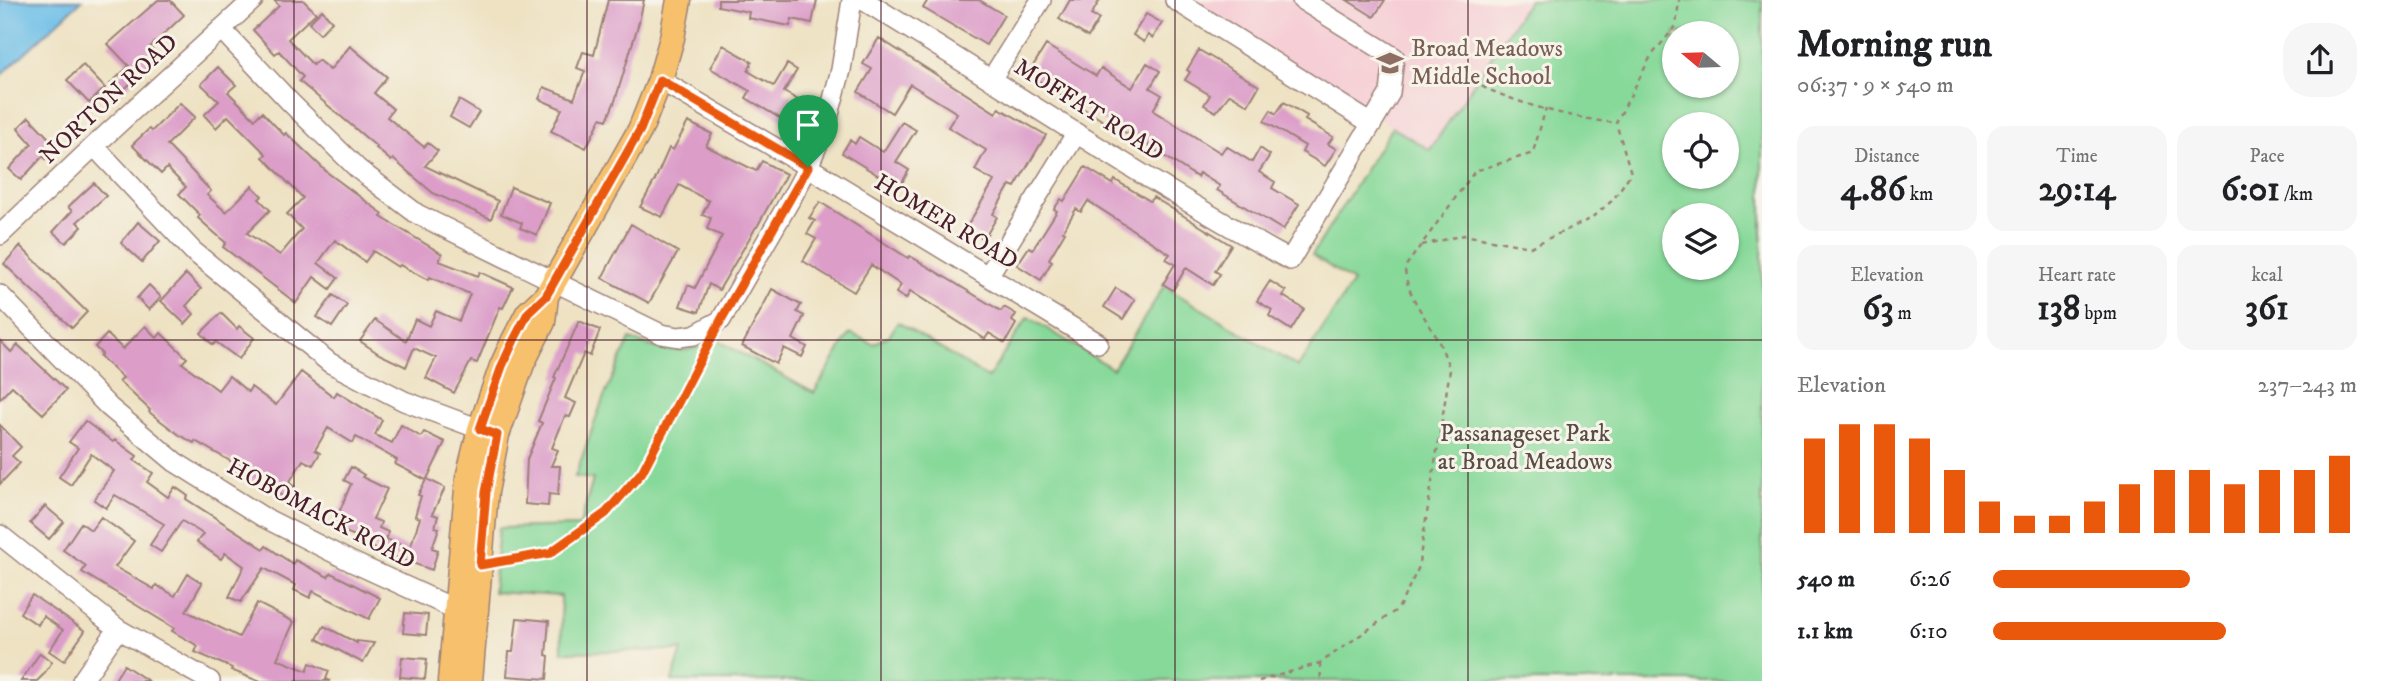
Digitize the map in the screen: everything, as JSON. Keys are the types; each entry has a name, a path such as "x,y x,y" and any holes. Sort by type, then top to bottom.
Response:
{"main road":[{"path":"450,681 480,565 489,432 502,366 528,313 550,288 640,130 660,80 679,0"},
{"path":"470,681 467,610 468,478 489,432"}],"street":[{"name":"NORTON ROAD","path":"0,235 253,0"},
{"path":"220,29 358,169 417,214 550,288 661,334 679,337 694,335 721,320 808,167 825,125 841,69 852,0"},
{"name":"MOFFAT ROAD","path":"863,0 992,78 1076,134 1290,260 1372,124"},
{"path":"992,78 1041,0"},
{"path":"1175,0 1372,124 1390,93 1394,57 1302,0"},
{"name":"HOMER ROAD","path":"660,80 1098,343"},
{"path":"988,276 1076,134"},
{"path":"94,146 193,251 330,363 404,401 489,432"},
{"name":"HOBOMACK ROAD","path":"0,295 109,407 175,462 263,517 352,562 467,610"},
{"path":"0,535 118,629 210,681"},
{"path":"82,681 118,629"}],"path":[{"path":"1422,245 1464,235 1530,247 1590,219 1613,200 1630,173 1616,122 1651,56 1676,26 1679,0"},
{"path":"1447,67 1470,82 1506,97 1587,120 1616,122"},
{"path":"1259,681 1320,663 1398,609 1418,569 1450,370 1438,340 1420,311 1405,277 1405,267 1475,171 1530,154 1534,149 1546,108"},
{"path":"480,565 550,553 606,513 642,472 721,320"},
{"path":"1320,663 1321,681"}],"shaded area":[{"name":"Broad Meadows Middle School","path":"1191,0 1529,0 1430,151"}],"green space":[{"name":"Passanageset Park at Broad Meadows","path":"1529,0 1762,0 1762,681 672,681 682,650 562,652 561,596 493,592 499,528 580,526 593,479 575,477 603,399 630,339 653,347 674,350 694,348 717,340 814,393 850,333 873,344 889,336 898,322 988,378 1028,317 1113,369 1164,286 1298,367 1353,282 1312,255 1392,127 1430,150"}],"water":[{"path":"0,0 82,0 0,76"}],"building":[{"path":"158,0 170,0 184,15 150,47 159,57 119,94 110,84 129,66 108,44"},
{"path":"274,0 303,0 316,13 288,39 313,65 318,60 330,70 350,46 387,77 374,93 393,109 387,117 424,147 428,143 438,151 425,166 498,201 491,219 433,193 393,159 391,161 299,81 303,77 279,51 275,54 253,30 279,6"},
{"path":"608,0 644,0 615,101 607,120 601,118 586,148 551,131 562,109 539,99 544,87 574,99 585,71 577,68 583,52 594,55"},
{"path":"718,0 817,0 812,23 792,19 790,26 748,18 749,12 718,6"},
{"path":"928,0 979,0 1004,15 986,45 923,8"},
{"path":"1070,0 1100,0 1091,15 1099,19 1088,37 1059,19"},
{"path":"1347,0 1385,0 1374,17"},
{"path":"322,10 332,21 320,34 309,23"},
{"path":"1146,14 1162,23 1153,38 1148,35 1144,42 1133,35"},
{"path":"879,38 996,113 999,108 1046,135 1015,187 1010,185 993,214 997,217 984,239 966,228 994,181 975,170 986,150 948,127 957,113 910,84 892,113 858,92 872,69 863,64"},
{"path":"723,45 752,62 748,71 774,86 787,64 797,70 784,92 807,105 795,127 746,98 750,91 710,68"},
{"path":"1046,45 1096,76 1101,68 1132,88 1147,63 1160,71 1150,88 1162,95 1153,110 1155,112 1221,153 1226,146 1252,162 1260,148 1270,155 1259,172 1275,182 1272,188 1299,204 1283,230 1217,190 1220,186 1199,173 1197,177 1028,74"},
{"path":"1199,50 1259,86 1248,105 1230,94 1216,112 1204,105 1210,95 1185,80 1190,72 1187,70"},
{"path":"83,65 105,88 89,103 67,80"},
{"path":"218,67 236,85 228,92 255,119 262,112 328,173 383,214 381,217 442,254 439,261 478,276 480,272 513,287 503,308 500,307 477,363 471,361 454,393 426,378 436,358 414,348 406,367 360,341 375,320 406,341 415,319 429,326 436,311 459,321 470,294 430,277 428,280 400,265 398,267 373,251 365,262 335,240 318,263 338,278 330,289 314,277 296,303 223,247 226,243 198,218 200,215 179,194 186,187 167,168 161,174 132,145 149,129 152,131 180,103 195,117 167,145 211,191 207,195 226,212 252,186 262,196 259,199 270,210 247,233 280,255 302,229 287,214 303,198 263,157 266,154 228,116 216,128 204,115 219,101 201,84"},
{"path":"459,100 479,112 469,128 450,117"},
{"path":"1284,102 1307,116 1305,120 1333,137 1328,144 1336,149 1325,166 1302,152 1305,146 1264,121 1271,110 1276,114"},
{"path":"29,117 58,148 46,159 43,156 21,180 9,169 32,144 18,128"},
{"path":"688,122 712,134 706,146 756,171 762,161 786,174 719,290 709,284 699,312 680,306 688,285 695,288 722,236 707,229 711,218 702,215 709,201 679,185 662,217 640,207 669,148 673,150"},
{"path":"902,122 916,130 896,162 909,170 899,188 842,153 850,140 855,144 859,137 883,152"},
{"path":"1085,167 1113,184 1115,180 1150,201 1153,197 1231,245 1215,271 1220,274 1213,285 1186,268 1173,290 1163,284 1175,264 1166,259 1170,254 1088,201 1081,212 1076,209 1049,259 1052,261 1041,280 1017,265 1029,247 1033,249 1057,211 1054,209 1061,199 1064,201"},
{"path":"94,183 106,196 77,222 82,227 66,243 53,232 72,211 68,207"},
{"path":"511,187 550,203 537,235 520,228 522,223 501,214"},
{"path":"820,202 908,258 910,256 1001,311 1004,307 1016,314 1012,321 1016,324 1005,343 989,333 985,339 910,291 906,299 896,293 901,285 871,265 854,292 803,261 816,239 807,234 815,221 809,218"},
{"path":"138,222 160,241 142,262 121,243"},
{"path":"631,224 678,252 649,303 602,278"},
{"path":"20,246 87,312 72,328 4,264"},
{"path":"186,274 201,289 186,306 194,314 185,324 161,301"},
{"path":"1270,281 1286,291 1283,296 1304,309 1291,330 1269,316 1272,310 1257,301"},
{"path":"149,285 161,297 149,310 137,298"},
{"path":"1116,288 1135,300 1123,319 1104,307"},
{"path":"772,289 801,305 797,312 804,316 793,339 807,347 802,357 784,348 776,364 742,346"},
{"path":"333,295 347,305 332,327 317,317"},
{"path":"221,313 237,329 239,326 254,338 239,359 216,342 213,345 201,333"},
{"path":"579,321 600,330 590,356 584,353 565,398 576,403 570,417 565,416 552,448 558,450 551,466 560,466 558,495 549,494 548,506 525,504 527,459 542,423 538,421"},
{"path":"145,326 157,338 161,333 187,358 182,363 218,390 229,376 248,392 251,387 276,405 301,372 334,397 337,392 382,420 375,435 392,443 401,425 421,437 424,432 445,442 427,479 445,488 432,514 438,516 435,527 439,528 432,548 438,550 432,570 384,553 358,541 360,538 333,527 351,484 344,480 351,467 364,475 362,477 387,489 373,519 381,522 379,528 388,532 386,539 410,548 420,518 415,516 421,496 418,495 426,480 395,464 397,460 356,437 353,443 328,428 315,450 320,453 313,465 303,460 289,483 294,486 286,498 254,479 252,481 234,470 237,465 178,434 149,412 150,410 119,381 123,378 100,356 102,354 95,347 107,334 123,349"},
{"path":"0,341 11,352 18,345 66,390 43,414 12,386 0,399"},
{"path":"85,421 137,456 134,460 153,473 147,482 168,497 175,487 188,496 186,499 264,549 266,546 293,564 295,560 328,577 331,573 380,598 369,619 313,591 310,598 294,590 296,585 264,568 241,602 229,597 244,566 225,553 221,559 197,542 203,534 182,521 161,552 150,545 164,524 115,495 106,508 94,500 114,471 91,454 71,485 59,477 78,448 69,442"},
{"path":"0,425 21,447 12,456 20,463 0,484"},
{"path":"45,506 64,522 49,539 30,523"},
{"path":"101,517 134,541 115,567 154,589 156,585 175,596 188,574 202,583 186,611 239,637 257,603 294,622 277,659 307,671 310,663 329,671 326,679 330,681 258,681 231,670 232,668 195,652 198,646 172,631 174,628 82,572 86,566 63,550 81,523 91,530"},
{"path":"32,595 85,631 64,661 49,651 63,630 43,616 38,625 20,613"},
{"path":"405,613 428,615 426,635 403,633"},
{"path":"517,618 549,621 547,679 507,676 509,652 513,652"},
{"path":"324,626 357,643 374,643 363,663 317,639"},
{"path":"40,653 52,662 37,681 21,681"},
{"path":"402,657 427,659 425,679 400,677"},
{"path":"124,665 148,681 114,681"}],"place":[{"name":"Broad Meadows Middle School","path":"1390,63"}],"route":[{"path":"660,80 808,167 721,320 642,472 606,513 550,553 480,565 486,492 497,435 480,429 502,366 528,313 546,296 640,130 660,80"}]}
